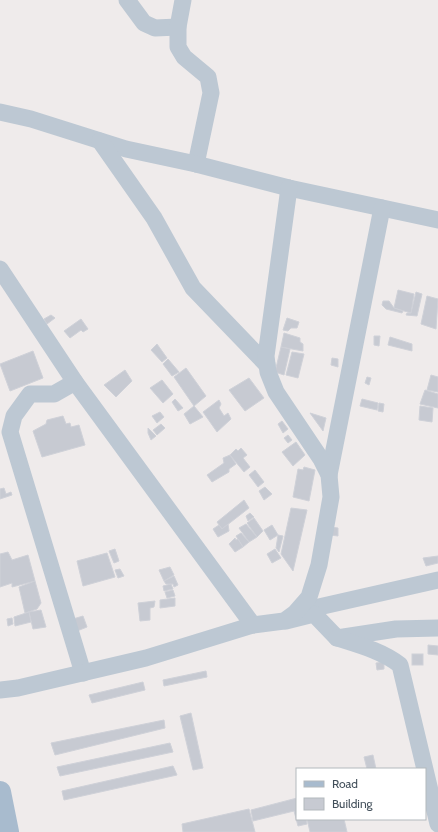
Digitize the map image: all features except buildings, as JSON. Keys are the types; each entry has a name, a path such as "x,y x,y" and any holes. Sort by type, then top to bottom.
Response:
{"main road":[{"path":"0,792 8,832"}],"street":[{"path":"127,0 144,23 155,28 178,27"},
{"path":"183,0 178,27 178,47 184,57 208,77 211,93 196,164"},
{"path":"0,112 31,119 126,148 289,188 438,220"},
{"path":"100,140 154,218 193,288 267,365"},
{"path":"289,188 275,282 266,356 267,365 268,372 276,392 321,459 329,475"},
{"path":"289,617 309,597 319,565 331,497 329,475 382,208"},
{"path":"0,269 75,382 253,625"},
{"path":"75,382 54,394 30,394 14,416 10,432 83,673"},
{"path":"0,690 18,688 146,658 253,625 438,580"},
{"path":"289,617 314,614 337,638 368,648 392,659 400,665 425,768"},
{"path":"337,638 396,629 438,628"},
{"path":"426,774 438,824"}]}
